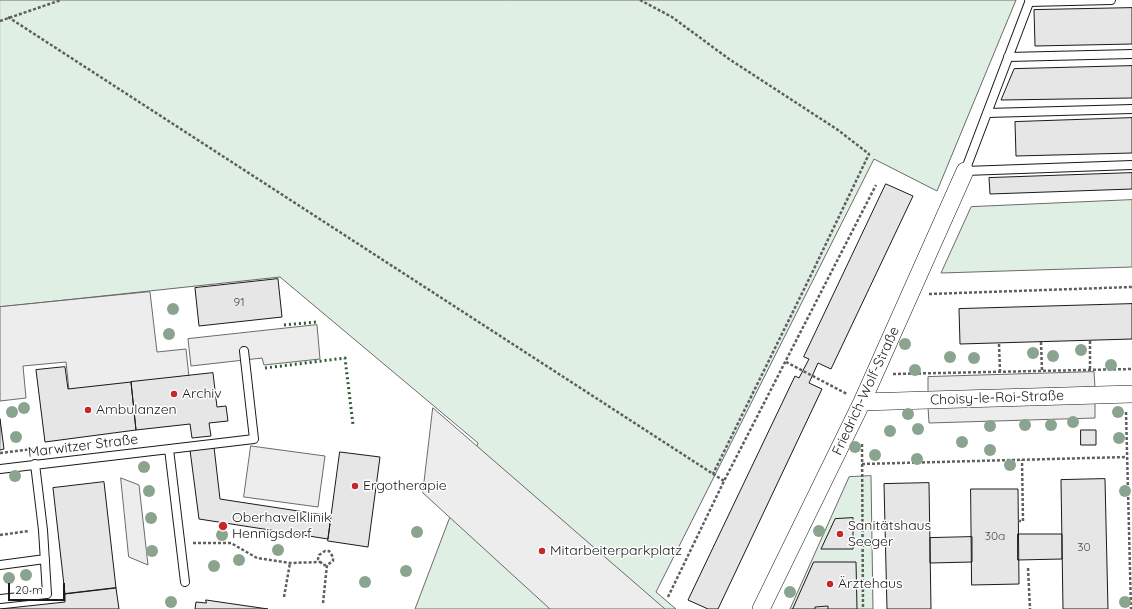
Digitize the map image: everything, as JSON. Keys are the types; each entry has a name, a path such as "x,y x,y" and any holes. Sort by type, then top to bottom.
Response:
{"street":[{"name":"Friedrich-Wolf-Straße","path":"761,609 862,402 965,171"},
{"name":"Choisy-le-Roi-Straße","path":"862,402 1129,394"}],"lane":[{"path":"1111,0 1029,1 965,171 1132,165"},
{"path":"1008,57 1132,54"},
{"path":"987,113 1132,109"},
{"name":"Marwitzer Straße","path":"0,469 254,439 244,351"},
{"path":"169,449 185,582"},
{"path":"0,599 47,594 43,530 35,464"},
{"path":"0,565 45,559"}],"path":[{"path":"0,21 61,0"},
{"path":"640,0 672,17 729,59 838,130 869,154 713,474"},
{"path":"8,17 724,481"},
{"path":"668,597 724,481 876,185"},
{"path":"910,295 1132,287"},
{"path":"1090,341 1090,370"},
{"path":"1041,342 1042,371"},
{"path":"999,344 1000,372"},
{"path":"786,362 862,402"},
{"path":"874,375 1132,369"},
{"path":"1129,394 1127,457 1131,609"},
{"path":"862,441 863,609"},
{"path":"0,453 34,449"},
{"path":"862,464 1127,457"},
{"path":"1018,521 1023,521 1022,460"},
{"path":"0,535 43,530"},
{"path":"180,543 232,543 257,558 290,563 320,562 323,565 327,565 333,561 333,557 329,551 325,551 319,555 318,559 320,562"},
{"path":"284,597 290,563"},
{"path":"323,603 327,565"},
{"path":"1028,568 1030,609"}],"green space":[{"path":"0,0 1016,0 937,191 874,159 656,592 676,609 415,609 478,443 280,277 0,307"},
{"path":"1132,200 1132,267 941,273 971,207"},
{"path":"871,476 873,609 790,609 849,477"}],"shaded area":[{"path":"150,292 157,352 186,349 189,377 69,390 66,362 23,366 26,398 0,401 0,307"},
{"path":"317,325 320,359 264,365 262,358 191,366 188,339"},
{"path":"1094,372 1095,387 928,393 928,377"},
{"path":"1095,402 1095,418 929,423 928,407"},
{"name":"Mitarbeiterparkplatz","path":"433,408 665,609 550,609 423,493"},
{"path":"251,446 325,456 318,507 244,497"},
{"path":"121,478 139,485 148,565 129,557"}],"building":[{"path":"1132,8 1132,44 1035,46 1034,10"},
{"path":"1132,66 1132,98 1001,100 1014,69"},
{"path":"1132,118 1132,153 1016,156 1015,122"},
{"path":"1132,173 1132,189 990,194 989,178"},
{"path":"886,184 913,196 831,369 818,363 809,383 822,389 718,609 708,609 688,600 795,376 799,378 809,359 804,357"},
{"path":"278,279 282,317 199,326 195,288"},
{"path":"1132,304 1132,339 960,344 959,309"},
{"name":"Ambulanzen","path":"65,367 68,389 131,382 136,430 45,442 36,370"},
{"name":"Archiv","path":"213,373 217,407 226,406 228,421 209,423 211,436 192,438 190,424 136,430 131,382"},
{"path":"0,419 4,449 0,450"},
{"path":"1081,430 1096,430 1096,445 1081,445"},
{"path":"214,447 220,499 331,516 328,539 199,519 190,450"},
{"name":"Ergotherapie","path":"340,452 380,457 368,547 328,541"},
{"path":"1105,479 1108,609 1063,609 1061,480"},
{"path":"104,482 116,588 65,594 53,488"},
{"path":"929,483 931,609 887,609 884,484"},
{"path":"971,489 1018,489 1019,584 972,585"},
{"name":"Sanitätshaus Seeger","path":"853,518 853,549 821,549 835,519"},
{"path":"1018,534 1062,534 1062,559 1018,560"},
{"path":"972,537 972,562 930,563 930,538"},
{"name":"Ärztehaus","path":"814,562 856,562 857,609 828,609 828,606 815,607 815,609 793,609"},
{"path":"116,588 119,609 0,609 65,602 65,594"},
{"path":"206,600 268,609 195,609 196,602 206,603"}],"hedge":[{"path":"284,325 316,322"},
{"path":"265,368 345,358 353,425"}],"place":[{"name":"Archiv","path":"174,394"},
{"name":"Ambulanzen","path":"88,410"},
{"name":"Ergotherapie","path":"355,486"},
{"name":"Oberhavelklinik Hennigsdorf","path":"223,526"},
{"name":"Sanitätshaus Seeger","path":"840,534"},
{"name":"Mitarbeiterparkplatz","path":"542,551"},
{"name":"Ärztehaus","path":"830,584"}]}
